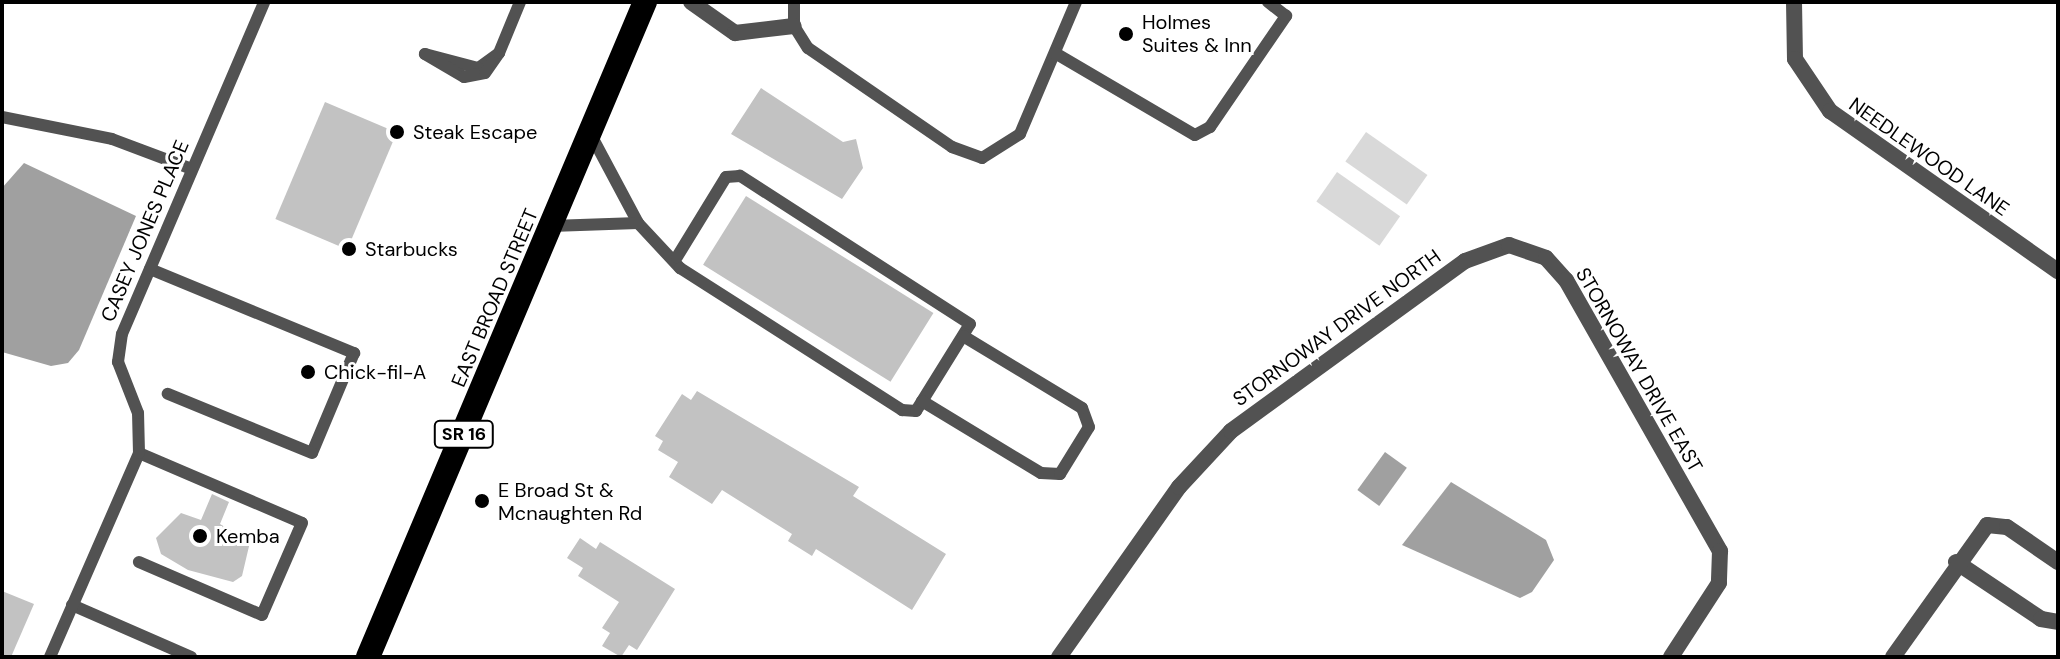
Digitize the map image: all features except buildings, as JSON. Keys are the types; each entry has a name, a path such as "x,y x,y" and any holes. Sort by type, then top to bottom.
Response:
{"highway":[{"name":"EAST BROAD STREET","path":"368,657 645,2"}],"street":[{"path":"691,2 735,33 794,26"},
{"name":"NEEDLEWOOD LANE","path":"1794,2 1795,59 1830,111 2058,271"},
{"name":"STORNOWAY DRIVE EAST","path":"1465,261 1509,245 1546,258 1714,539 1719,583 1671,657"},
{"name":"STORNOWAY DRIVE NORTH","path":"1059,657 1179,487 1231,431 1465,261"},
{"path":"1893,657 1976,533 1996,524 2058,562"},
{"path":"1956,562 2041,619 2058,622"}],"lane":[{"name":"CASEY JONES PLACE","path":"50,657 139,453 138,413 118,362 150,269 264,2"},
{"path":"425,54 464,77 485,73 499,53 520,2"},
{"path":"794,2 794,26 808,48 952,147 982,158 1010,147 1020,134 1076,2"},
{"path":"1055,53 1195,135 1210,127 1286,16 1268,2"},
{"path":"2,117 112,139 192,169"},
{"path":"590,133 638,223 677,257 680,268 731,304 889,403 916,411 970,324 960,312 740,176 726,177 677,257"},
{"path":"551,226 638,223"},
{"path":"150,269 354,353 312,453 168,394"},
{"path":"922,401 1041,473 1060,474 1089,427 1082,408 963,336"},
{"path":"139,453 302,523 262,615 139,562"},
{"path":"72,605 191,657"}],"shaded area":[{"path":"1366,132 1427,175 1407,205 1345,161"},
{"path":"24,163 136,216 79,350 68,363 51,366 2,352 2,188"},
{"path":"1337,172 1400,216 1379,246 1316,201"},
{"path":"1385,452 1407,468 1379,506 1357,490"},
{"path":"1451,482 1546,540 1554,560 1532,592 1520,598 1402,545"}],"place":[{"name":"Holmes Suites & Inn","path":"1126,34"},
{"name":"Steak Escape","path":"397,132"},
{"name":"Starbucks","path":"349,249"},
{"name":"Chick-fil-A","path":"308,372"},
{"name":"E Broad St & Mcnaughten Rd","path":"482,501"},
{"name":"Kemba","path":"200,536"}]}
